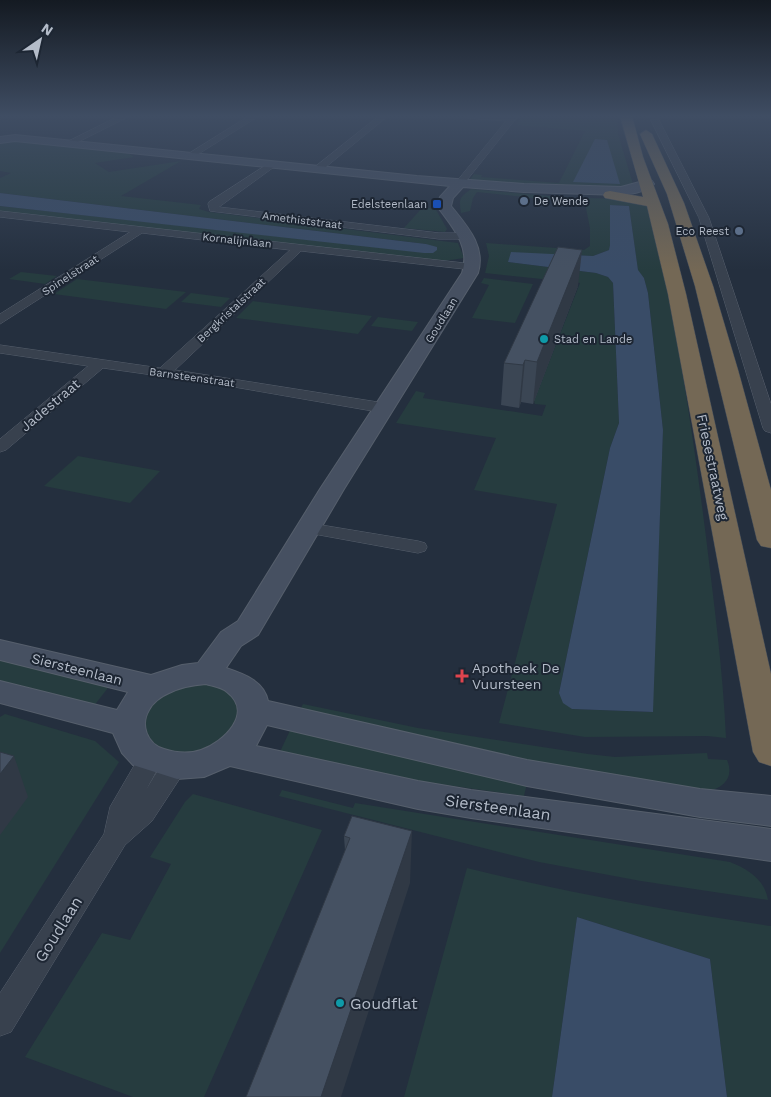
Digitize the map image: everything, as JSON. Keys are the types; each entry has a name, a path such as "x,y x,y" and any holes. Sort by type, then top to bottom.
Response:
{"highway":[{"name":"Friesestraatweg","path":"641,167 651,195 679,304 771,752"},
{"path":"661,167 690,240 707,297 771,540"},
{"path":"613,193 636,198 651,195"}],"street":[{"name":"Amethiststraat","path":"268,167 213,204 214,209 439,236 465,236"},
{"path":"297,167 534,192 613,193 632,190 651,195 672,192"},
{"path":"472,167 447,197 444,206 471,246 473,267"},
{"path":"680,167 704,218 771,428"},
{"name":"Kornalijnlaan","path":"0,214 473,267"},
{"name":"Spinelstraat","path":"0,320 140,230"},
{"name":"Bergkristalstraat","path":"163,373 299,247"},
{"name":"Goudlaan","path":"218,676 247,643 248,628 473,267"},
{"name":"Barnsteenstraat","path":"0,349 384,408"},
{"name":"Jadestraat","path":"0,446 99,364"},
{"path":"309,528 418,547"},
{"name":"Siersteenlaan","path":"0,650 154,688"},
{"path":"183,675 218,676 246,690 251,697 255,710 254,724 242,742 229,753 209,762 164,762 138,751 133,743 129,725 135,706 142,698 154,688 183,675"},
{"path":"0,692 129,725"},
{"path":"255,710 537,775 700,803 771,811"},
{"name":"Siersteenlaan","path":"229,753 409,793 471,804 771,845"},
{"name":"Goudlaan","path":"0,1021 116,837 143,814 164,762"}],"green space":[{"path":"0,167 102,167 109,172 140,167 170,167 121,196 201,205 199,209 209,212 458,243 464,258 444,261 0,212 0,206 432,253 426,244 0,193 0,178 11,173 0,171"},
{"path":"567,167 628,167 633,184 621,190 469,181 474,174 482,175 481,177 559,183"},
{"path":"471,189 572,198 569,202 477,192 473,198 470,211 461,213 461,199"},
{"path":"584,198 631,199 648,204 675,328 695,453 718,637 726,738 707,736 585,737 499,723 557,504 474,490 496,438 396,423 416,391 425,393 423,398 542,416 546,405 535,404 534,401 580,283 485,273 489,256 486,243 584,250 590,246 590,228","holes":["610,205 629,206 638,271 644,278 648,293 663,430 652,712 572,709 559,693 610,448 619,423 613,283 608,277 596,273 508,262 563,255 593,256 609,250"]},
{"path":"422,208 435,208 447,229 445,232 404,228"},
{"path":"21,272 57,276 45,284 9,279"},
{"path":"484,278 533,284 515,323 472,318 489,285 481,283"},
{"path":"77,279 186,292 166,309 54,294"},
{"path":"191,293 230,298 221,307 181,302"},
{"path":"253,301 372,316 358,334 236,318"},
{"path":"378,317 418,322 412,331 371,326"},
{"path":"78,456 160,471 130,503 44,486"},
{"path":"0,657 111,684 93,707 0,685"},
{"path":"204,684 225,690 234,699 239,720 228,735 216,746 183,754 167,751 155,744 147,734 145,721 149,708 160,697 178,687"},
{"path":"303,704 418,728 588,754 615,757 707,753 708,759 727,760 729,776 720,787 709,791 511,762 299,712"},
{"path":"5,714 95,741 119,762 0,953 0,717"},
{"path":"292,726 527,783 524,796 369,774 279,754"},
{"path":"282,790 353,808 355,803 730,862 755,876 763,887 768,900 641,881 539,862 279,796"},
{"path":"193,794 322,830 204,1097 133,1097 25,1057 102,933 130,940 171,864 150,857 185,802"},
{"path":"467,868 542,886 618,901 771,926 771,1097 727,1097 710,959 577,917 552,1097 404,1097"}],"water":[{"path":"581,167 615,167 620,184 573,182"},
{"path":"0,193 426,244 437,247 437,250 433,253 424,253 0,206"},
{"path":"610,205 629,206 638,270 644,278 648,293 663,430 653,712 572,709 563,703 559,693 610,448 619,423 613,283 608,277 596,273 508,262 511,252 593,256 609,250"},
{"path":"577,917 710,959 727,1097 552,1097"}],"building":[{"path":"558,247 582,250 537,362 525,360 523,365 504,363"},
{"path":"0,752 14,756 0,774"},
{"path":"352,816 412,831 321,1097 246,1097 350,838 344,836"}],"place":[{"name":"De Wende","path":"524,201"},
{"name":"Edelsteenlaan","path":"437,204"},
{"name":"Eco Reest","path":"739,231"},
{"name":"Stad en Lande","path":"544,339"},
{"name":"Apotheek De Vuursteen","path":"462,676"},
{"name":"Goudflat","path":"340,1003"}]}
